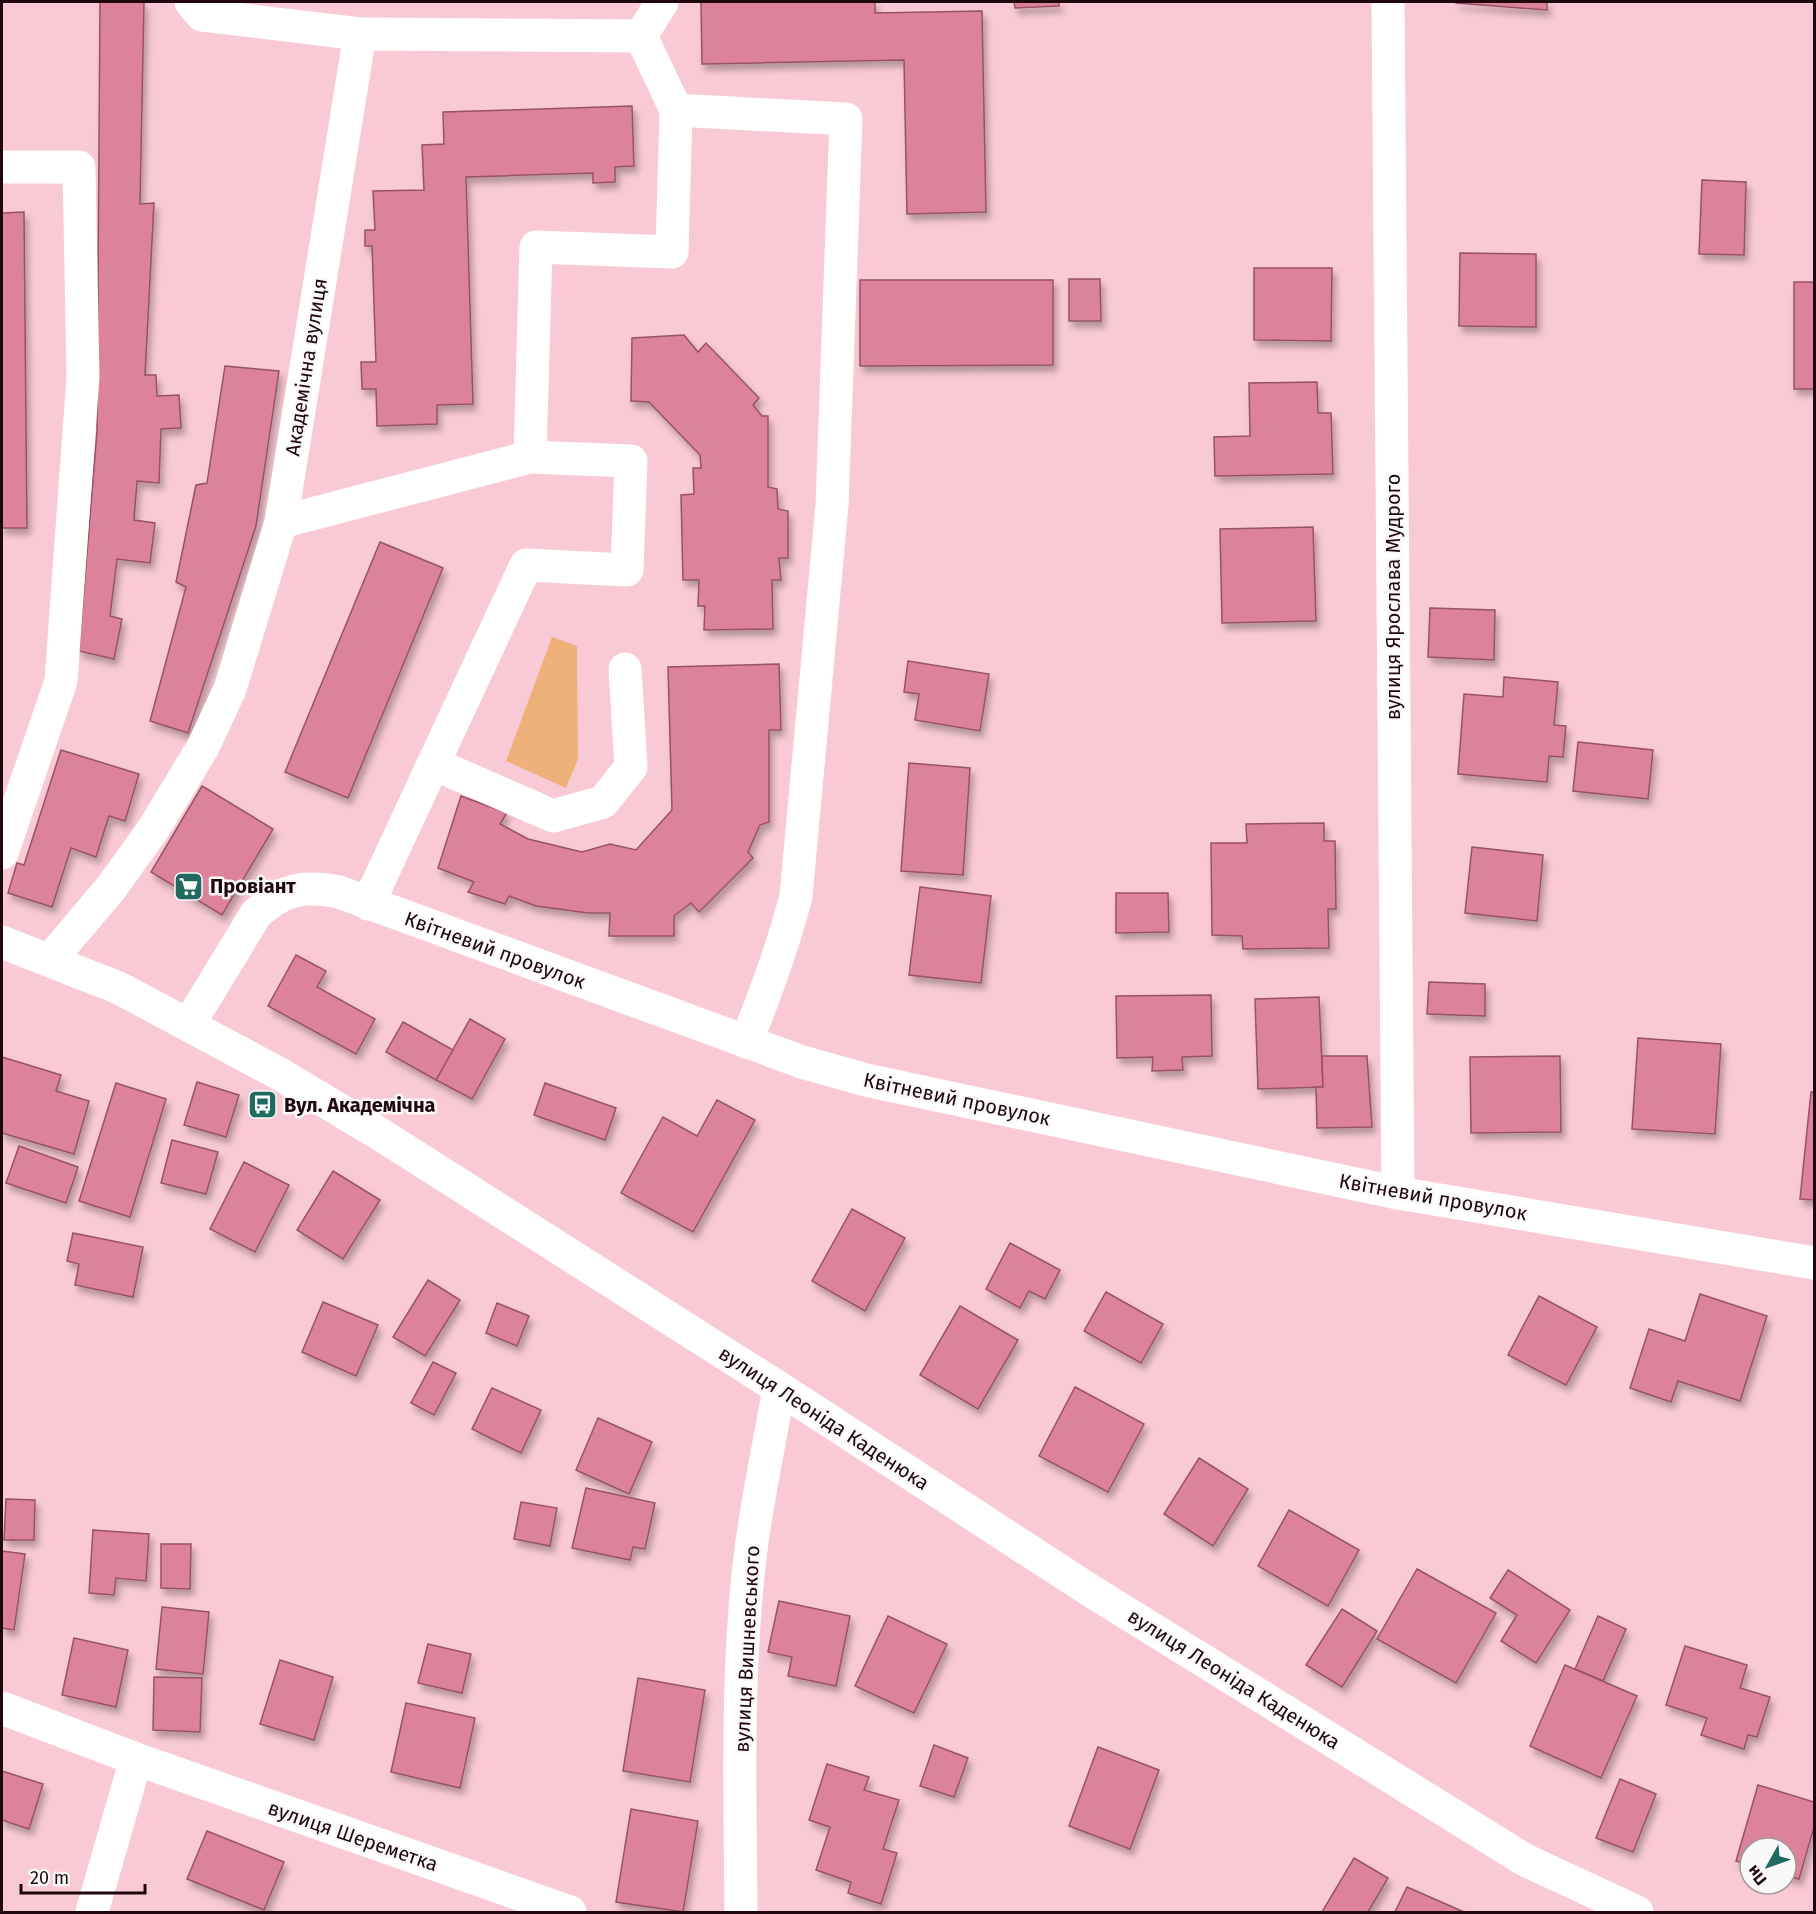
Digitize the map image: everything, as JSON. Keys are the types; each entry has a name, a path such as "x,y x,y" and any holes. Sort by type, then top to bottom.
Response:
{"street":[{"path":"191,2 202,15 360,34 641,36"},
{"path":"641,36 662,2"},
{"name":"вулиця Ярослава Мудрого","path":"1388,2 1398,1193"},
{"name":"Академічна вулиця","path":"50,960 130,863 178,791 231,689 281,522 360,34"},
{"path":"530,457 536,247 672,252 676,110 641,36"},
{"path":"676,110 846,119 832,505 796,896 778,961 746,1042"},
{"path":"2,167 79,167 83,377 61,681 2,853"},
{"path":"281,522 530,457 632,461 627,570 526,565 368,904"},
{"path":"434,764 553,816 603,802 631,767 625,669"},
{"name":"Квітневий провулок","path":"189,1024 256,914 270,901 285,892 321,889 339,892 802,1062 866,1080 1398,1193 1815,1263"},
{"name":"вулиця Леоніда Каденюка","path":"2,942 119,988 278,1073 382,1136 779,1388 1088,1589 1525,1860 1637,1912"},
{"name":"вулиця Вишневського","path":"741,1912 740,1730 744,1642 751,1549 779,1388"},
{"name":"вулиця Шереметка","path":"2,1708 136,1759 570,1912"},
{"path":"92,1912 136,1759"}],"shaded area":[{"path":"552,637 577,646 578,759 566,788 506,761"}],"building":[{"path":"100,2 144,2 140,204 154,203 145,375 156,375 157,396 179,395 181,428 161,429 159,483 137,481 134,520 155,523 150,563 117,559 110,616 122,619 114,659 79,651 97,431"},
{"path":"701,2 875,2 875,13 982,11 986,212 907,214 904,60 702,64"},
{"path":"1014,2 1059,2 1059,6 1015,8"},
{"path":"1547,2 1547,10 1456,3"},
{"path":"632,106 634,166 615,167 615,182 593,183 593,173 466,177 473,404 437,405 437,424 377,426 376,389 362,389 361,362 376,362 372,246 365,246 365,230 375,230 373,191 424,190 422,145 444,144 443,112"},
{"path":"1702,180 1746,182 1744,255 1699,254"},
{"path":"24,212 27,528 2,528 2,213"},
{"path":"1460,253 1536,254 1536,327 1459,326"},
{"path":"1254,268 1332,268 1331,341 1254,340"},
{"path":"1069,279 1100,279 1101,321 1069,321"},
{"path":"860,280 1053,280 1053,365 860,366"},
{"path":"1794,282 1814,282 1814,389 1794,389"},
{"path":"684,335 698,352 706,343 759,398 753,405 762,416 768,416 768,487 777,489 778,509 788,511 788,558 779,558 781,580 772,580 773,629 704,630 705,606 698,606 699,580 683,580 681,495 694,494 693,468 701,468 700,455 649,402 631,401 632,338"},
{"path":"225,366 279,371 256,526 188,733 150,721 186,587 176,582 196,485 207,483"},
{"path":"1317,382 1318,413 1331,413 1333,474 1215,476 1214,437 1250,436 1249,383"},
{"path":"1313,527 1316,621 1222,623 1220,529"},
{"path":"380,542 443,568 348,798 285,772"},
{"path":"1430,608 1495,610 1494,660 1428,657"},
{"path":"908,661 989,674 980,731 915,720 919,694 904,692"},
{"path":"779,664 781,730 769,730 769,822 760,825 748,852 753,858 699,912 691,903 674,916 674,936 609,936 610,913 588,913 536,906 509,896 505,904 468,892 474,882 438,868 461,796 507,813 500,824 528,839 582,852 610,844 636,850 672,810 668,667"},
{"path":"1504,677 1558,682 1554,725 1566,726 1563,757 1549,756 1547,782 1458,774 1464,694 1503,697"},
{"path":"1578,742 1653,750 1648,799 1573,791"},
{"path":"61,750 139,774 125,821 109,816 96,857 71,848 52,907 8,893 17,863 24,865"},
{"path":"909,763 970,768 963,875 901,871"},
{"path":"202,786 273,829 222,915 151,872"},
{"path":"1324,823 1324,841 1335,841 1336,909 1328,909 1329,948 1243,949 1242,936 1212,935 1211,843 1247,843 1246,824"},
{"path":"1472,847 1543,855 1537,921 1465,913"},
{"path":"920,887 991,896 981,983 909,975"},
{"path":"1116,893 1168,893 1169,932 1116,933"},
{"path":"296,955 326,971 317,987 375,1019 356,1054 268,1006"},
{"path":"1429,982 1485,984 1485,1016 1427,1014"},
{"path":"1211,995 1212,1056 1182,1057 1183,1070 1152,1071 1153,1057 1117,1058 1116,996"},
{"path":"1319,997 1323,1087 1258,1089 1255,999"},
{"path":"470,1019 505,1039 472,1099 436,1080"},
{"path":"403,1022 453,1050 436,1080 386,1052"},
{"path":"1638,1038 1721,1044 1715,1134 1632,1129"},
{"path":"1322,1056 1367,1056 1372,1127 1317,1128 1316,1087 1323,1087"},
{"path":"1560,1056 1561,1132 1471,1133 1470,1057"},
{"path":"2,1057 61,1075 56,1091 89,1101 74,1154 2,1133"},
{"path":"197,1082 239,1095 226,1137 184,1125"},
{"path":"116,1083 166,1099 130,1217 79,1201"},
{"path":"545,1083 616,1108 605,1140 534,1115"},
{"path":"1811,1092 1814,1092 1814,1200 1800,1199"},
{"path":"717,1100 755,1120 693,1232 621,1193 663,1117 697,1136"},
{"path":"172,1140 218,1152 206,1194 161,1183"},
{"path":"19,1146 78,1167 66,1203 6,1183"},
{"path":"244,1162 289,1185 255,1252 210,1229"},
{"path":"333,1171 380,1200 343,1259 297,1230"},
{"path":"852,1209 905,1238 865,1311 812,1281"},
{"path":"73,1233 143,1247 133,1297 75,1285 79,1264 67,1261"},
{"path":"1010,1243 1060,1270 1045,1299 1029,1291 1020,1308 986,1289"},
{"path":"428,1280 460,1300 425,1356 393,1337"},
{"path":"1106,1292 1163,1324 1141,1363 1084,1331"},
{"path":"1700,1294 1767,1316 1740,1401 1678,1381 1671,1402 1630,1388 1649,1329 1685,1341"},
{"path":"1539,1296 1597,1327 1566,1385 1508,1355"},
{"path":"323,1302 378,1325 356,1376 302,1352"},
{"path":"497,1303 529,1316 517,1346 486,1333"},
{"path":"960,1306 1018,1340 978,1409 920,1375"},
{"path":"433,1362 456,1373 434,1415 411,1403"},
{"path":"1075,1387 1144,1424 1108,1492 1039,1456"},
{"path":"492,1388 541,1410 521,1453 472,1429"},
{"path":"598,1418 652,1442 629,1494 576,1470"},
{"path":"1199,1458 1248,1489 1213,1546 1164,1514"},
{"path":"586,1488 655,1503 645,1549 633,1547 630,1560 572,1548"},
{"path":"6,1499 35,1500 34,1540 4,1540"},
{"path":"521,1502 557,1508 550,1546 514,1539"},
{"path":"1289,1510 1359,1550 1328,1606 1258,1566"},
{"path":"93,1530 149,1534 146,1581 116,1578 114,1595 89,1593"},
{"path":"161,1544 191,1544 190,1589 161,1588"},
{"path":"2,1551 25,1554 14,1630 2,1628"},
{"path":"1417,1569 1496,1613 1456,1683 1377,1639"},
{"path":"1508,1570 1570,1610 1536,1663 1501,1641 1517,1615 1490,1598"},
{"path":"779,1601 850,1616 836,1686 788,1676 792,1657 768,1652"},
{"path":"162,1607 209,1612 203,1674 156,1669"},
{"path":"1342,1609 1377,1631 1342,1687 1306,1665"},
{"path":"888,1616 947,1644 914,1713 855,1686"},
{"path":"1598,1616 1626,1629 1603,1681 1575,1669"},
{"path":"74,1638 128,1650 116,1707 62,1695"},
{"path":"428,1644 471,1654 462,1693 418,1683"},
{"path":"1685,1646 1747,1665 1740,1688 1770,1697 1757,1737 1748,1735 1744,1749 1701,1735 1707,1718 1666,1705"},
{"path":"280,1660 333,1677 314,1740 260,1724"},
{"path":"1565,1665 1637,1696 1601,1778 1530,1746"},
{"path":"154,1677 202,1678 200,1732 153,1730"},
{"path":"638,1678 705,1690 690,1782 623,1771"},
{"path":"406,1703 475,1718 460,1788 391,1772"},
{"path":"934,1745 968,1758 954,1797 920,1786"},
{"path":"1098,1747 1159,1770 1130,1849 1069,1826"},
{"path":"827,1764 869,1777 864,1790 899,1800 883,1849 897,1853 881,1904 848,1893 851,1882 816,1870 830,1827 809,1820"},
{"path":"2,1771 43,1784 29,1829 2,1820"},
{"path":"1620,1779 1656,1794 1633,1852 1596,1838"},
{"path":"1758,1785 1814,1802 1814,1827 1799,1879 1798,1836 1743,1836"},
{"path":"631,1809 698,1821 683,1912 616,1902"},
{"path":"207,1831 284,1862 264,1910 187,1879"},
{"path":"1354,1858 1388,1878 1368,1912 1322,1912"},
{"path":"1407,1887 1464,1912 1395,1912"}],"place":[{"name":"Провіант","path":"189,886"},
{"name":"Вул. Академічна","path":"263,1105"}]}
